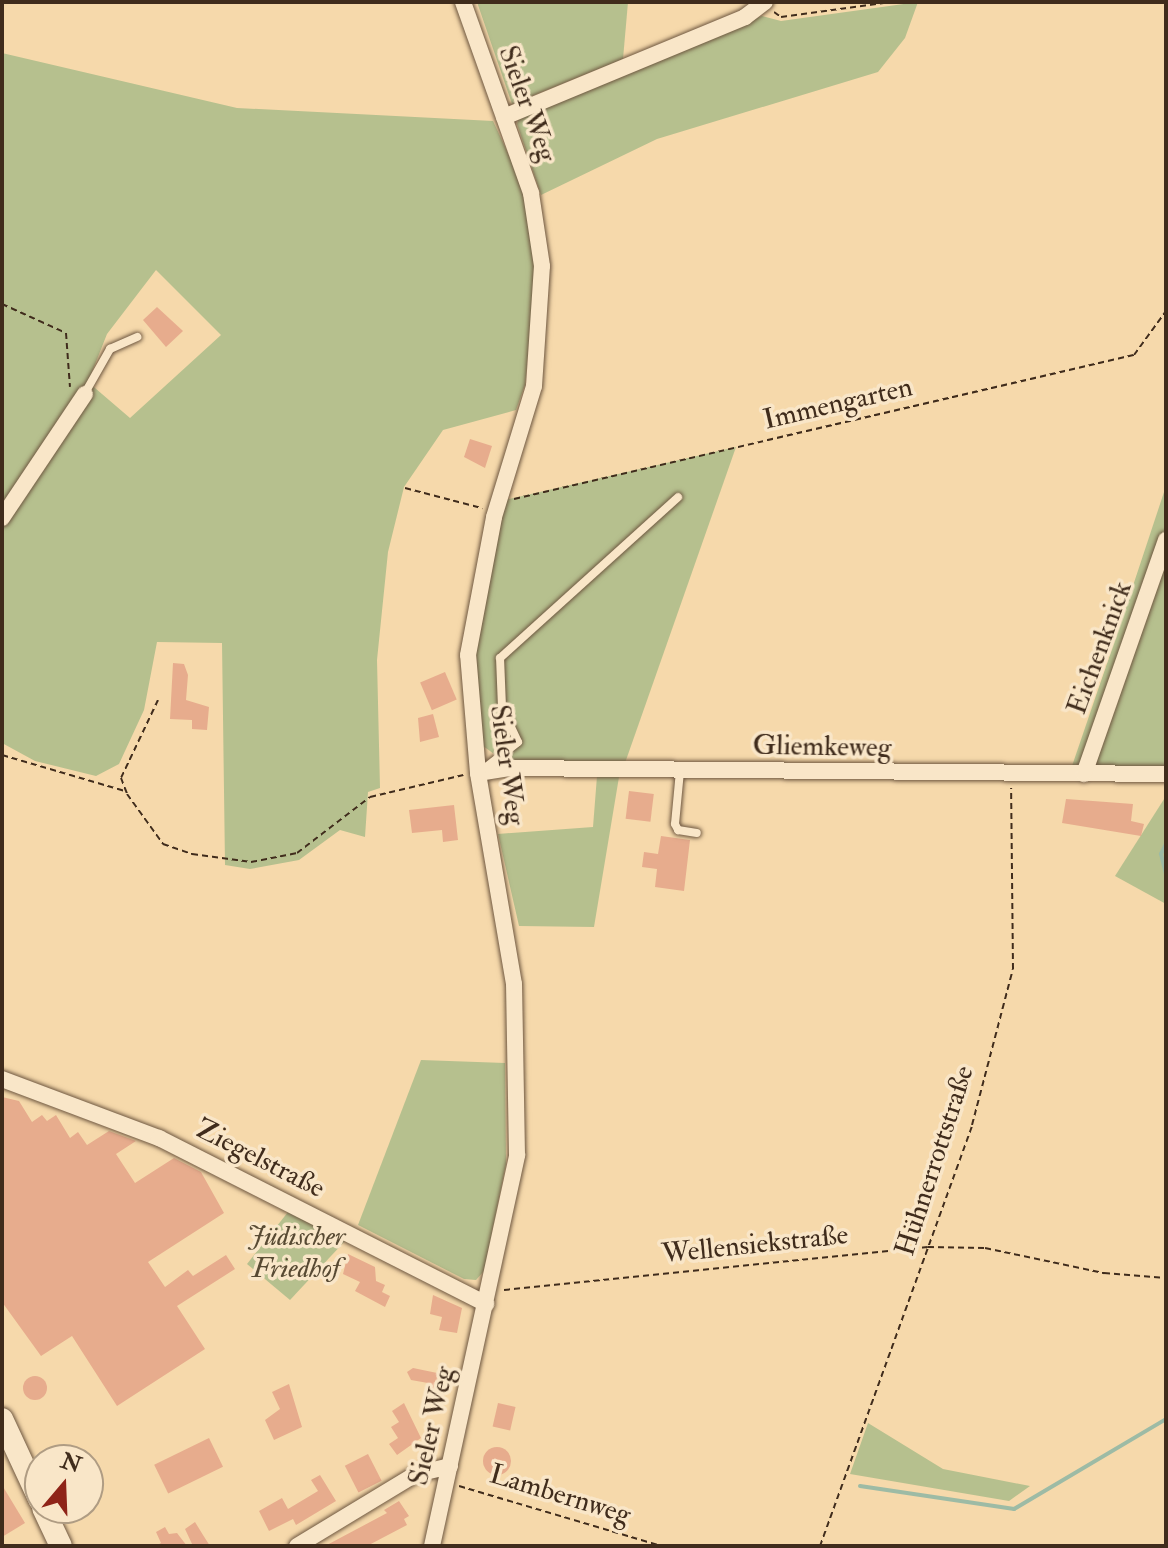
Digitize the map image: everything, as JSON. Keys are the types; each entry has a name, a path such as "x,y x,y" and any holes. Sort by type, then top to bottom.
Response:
{"main road":[{"path":"4,1427 24,1468"},
{"path":"51,1524 61,1546"}],"street":[{"name":"Sieler Weg","path":"432,1546 517,1155 514,984 478,773 468,655 496,507 534,386 542,266 531,193 463,2"},
{"path":"504,117 745,17 764,3"},
{"path":"2,518 85,394"},
{"name":"Eichenknick","path":"1084,774 1166,540"},
{"name":"Gliemkeweg","path":"478,773 508,768 1011,775 1166,774"},
{"name":"Ziegelstraße","path":"2,1079 159,1138 488,1296"},
{"path":"297,1546 416,1474 448,1474"}],"lane":[{"path":"85,394 110,349 137,337"},
{"path":"478,773 518,742 502,707 500,658 678,497"},
{"path":"680,771 675,824 678,830 697,833"}],"path":[{"path":"764,3 781,17 891,2"},
{"path":"2,304 66,333 73,412"},
{"name":"Immengarten","path":"496,507 1134,355 1166,311"},
{"path":"405,488 496,507"},
{"path":"158,700 121,778 126,792 163,844 192,854 251,862 297,853 379,794 478,773"},
{"path":"2,755 126,792"},
{"name":"Hühnerrottstraße","path":"820,1546 972,1125 1013,969 1011,775"},
{"name":"Wellensiekstraße","path":"488,1296 928,1247 985,1248 1104,1273 1166,1278"},
{"name":"Lambernweg","path":"448,1474 661,1546"}],"green space":[{"path":"477,2 628,2 623,59 512,104"},
{"path":"918,2 905,38 878,72 657,139 541,195 517,124 520,114 762,16 781,21"},
{"path":"2,53 237,108 493,121 527,194 537,266 525,385 516,410 443,430 404,487 388,552 377,660 380,788 368,792 365,837 340,830 299,860 250,869 225,865 222,643 157,642 144,710 119,764 96,776 35,761 2,743","holes":["156,270 221,335 130,418 88,382 107,334"]},
{"path":"736,447 625,763 508,764 483,746 476,654 505,500"},
{"path":"1166,486 1166,769 1072,766 1114,643"},
{"path":"597,776 619,777 594,927 519,926 498,834 593,827"},
{"path":"1166,796 1166,904 1115,876"},
{"path":"421,1060 505,1063 506,1164 484,1271 476,1280 464,1279 358,1225"},
{"name":"Jüdischer Friedhof","path":"288,1212 345,1241 290,1300 247,1264"},
{"path":"868,1423 943,1469 1030,1486 1009,1501 850,1474"}],"building":[{"path":"157,307 183,331 166,347 143,320"},
{"path":"470,439 492,446 485,468 464,457"},
{"path":"173,663 184,664 188,675 186,700 209,707 207,730 192,729 192,720 170,719"},
{"path":"445,672 457,700 432,710 420,683"},
{"path":"433,714 439,737 420,742 418,718"},
{"path":"629,791 654,794 650,822 626,819"},
{"path":"1066,799 1133,804 1131,821 1144,824 1141,836 1062,823"},
{"path":"454,805 458,840 443,842 442,830 412,833 409,810"},
{"path":"661,836 690,840 684,891 655,887 657,869 642,867 644,852 658,854"},
{"path":"2,1097 19,1101 32,1122 42,1115 47,1121 56,1115 70,1138 78,1132 87,1145 109,1131 136,1141 116,1154 135,1183 174,1158 201,1172 224,1213 148,1262 165,1287 188,1270 193,1276 226,1255 235,1269 177,1306 205,1349 117,1406 72,1336 41,1356 2,1302"},
{"path":"348,1254 375,1267 376,1281 385,1285 382,1292 390,1296 385,1307 355,1291 360,1282 343,1274"},
{"path":"433,1295 462,1308 457,1333 439,1330 442,1317 430,1314"},
{"path":"413,1368 442,1374 440,1381 447,1382 442,1406 424,1402 428,1383 411,1380 407,1372"},
{"path":"35,1376 44,1379 47,1388 44,1397 35,1400 26,1397 23,1388 26,1379"},
{"path":"289,1384 302,1427 274,1440 265,1420 280,1409 272,1392"},
{"path":"404,1403 421,1438 397,1455 389,1444 398,1438 391,1427 399,1422 392,1411"},
{"path":"498,1403 516,1407 510,1430 493,1426"},
{"path":"209,1438 223,1467 168,1494 154,1465"},
{"path":"497,1447 507,1451 511,1461 507,1471 497,1475 487,1471 483,1461 487,1451"},
{"path":"368,1454 382,1481 358,1493 345,1466"},
{"path":"320,1475 336,1501 296,1525 293,1519 269,1531 259,1511 282,1498 288,1509 318,1491 311,1480"},
{"path":"2,1485 24,1524 2,1537"},
{"path":"399,1501 409,1516 404,1519 407,1525 367,1546 325,1546 387,1513 384,1510"},
{"path":"195,1522 210,1546 193,1546 185,1529"},
{"path":"165,1527 169,1534 177,1533 187,1546 156,1546 161,1543 156,1532"}],"waterway":[{"path":"1166,844 1161,854 1166,874"},
{"path":"860,1486 1014,1509 1166,1419"}]}
